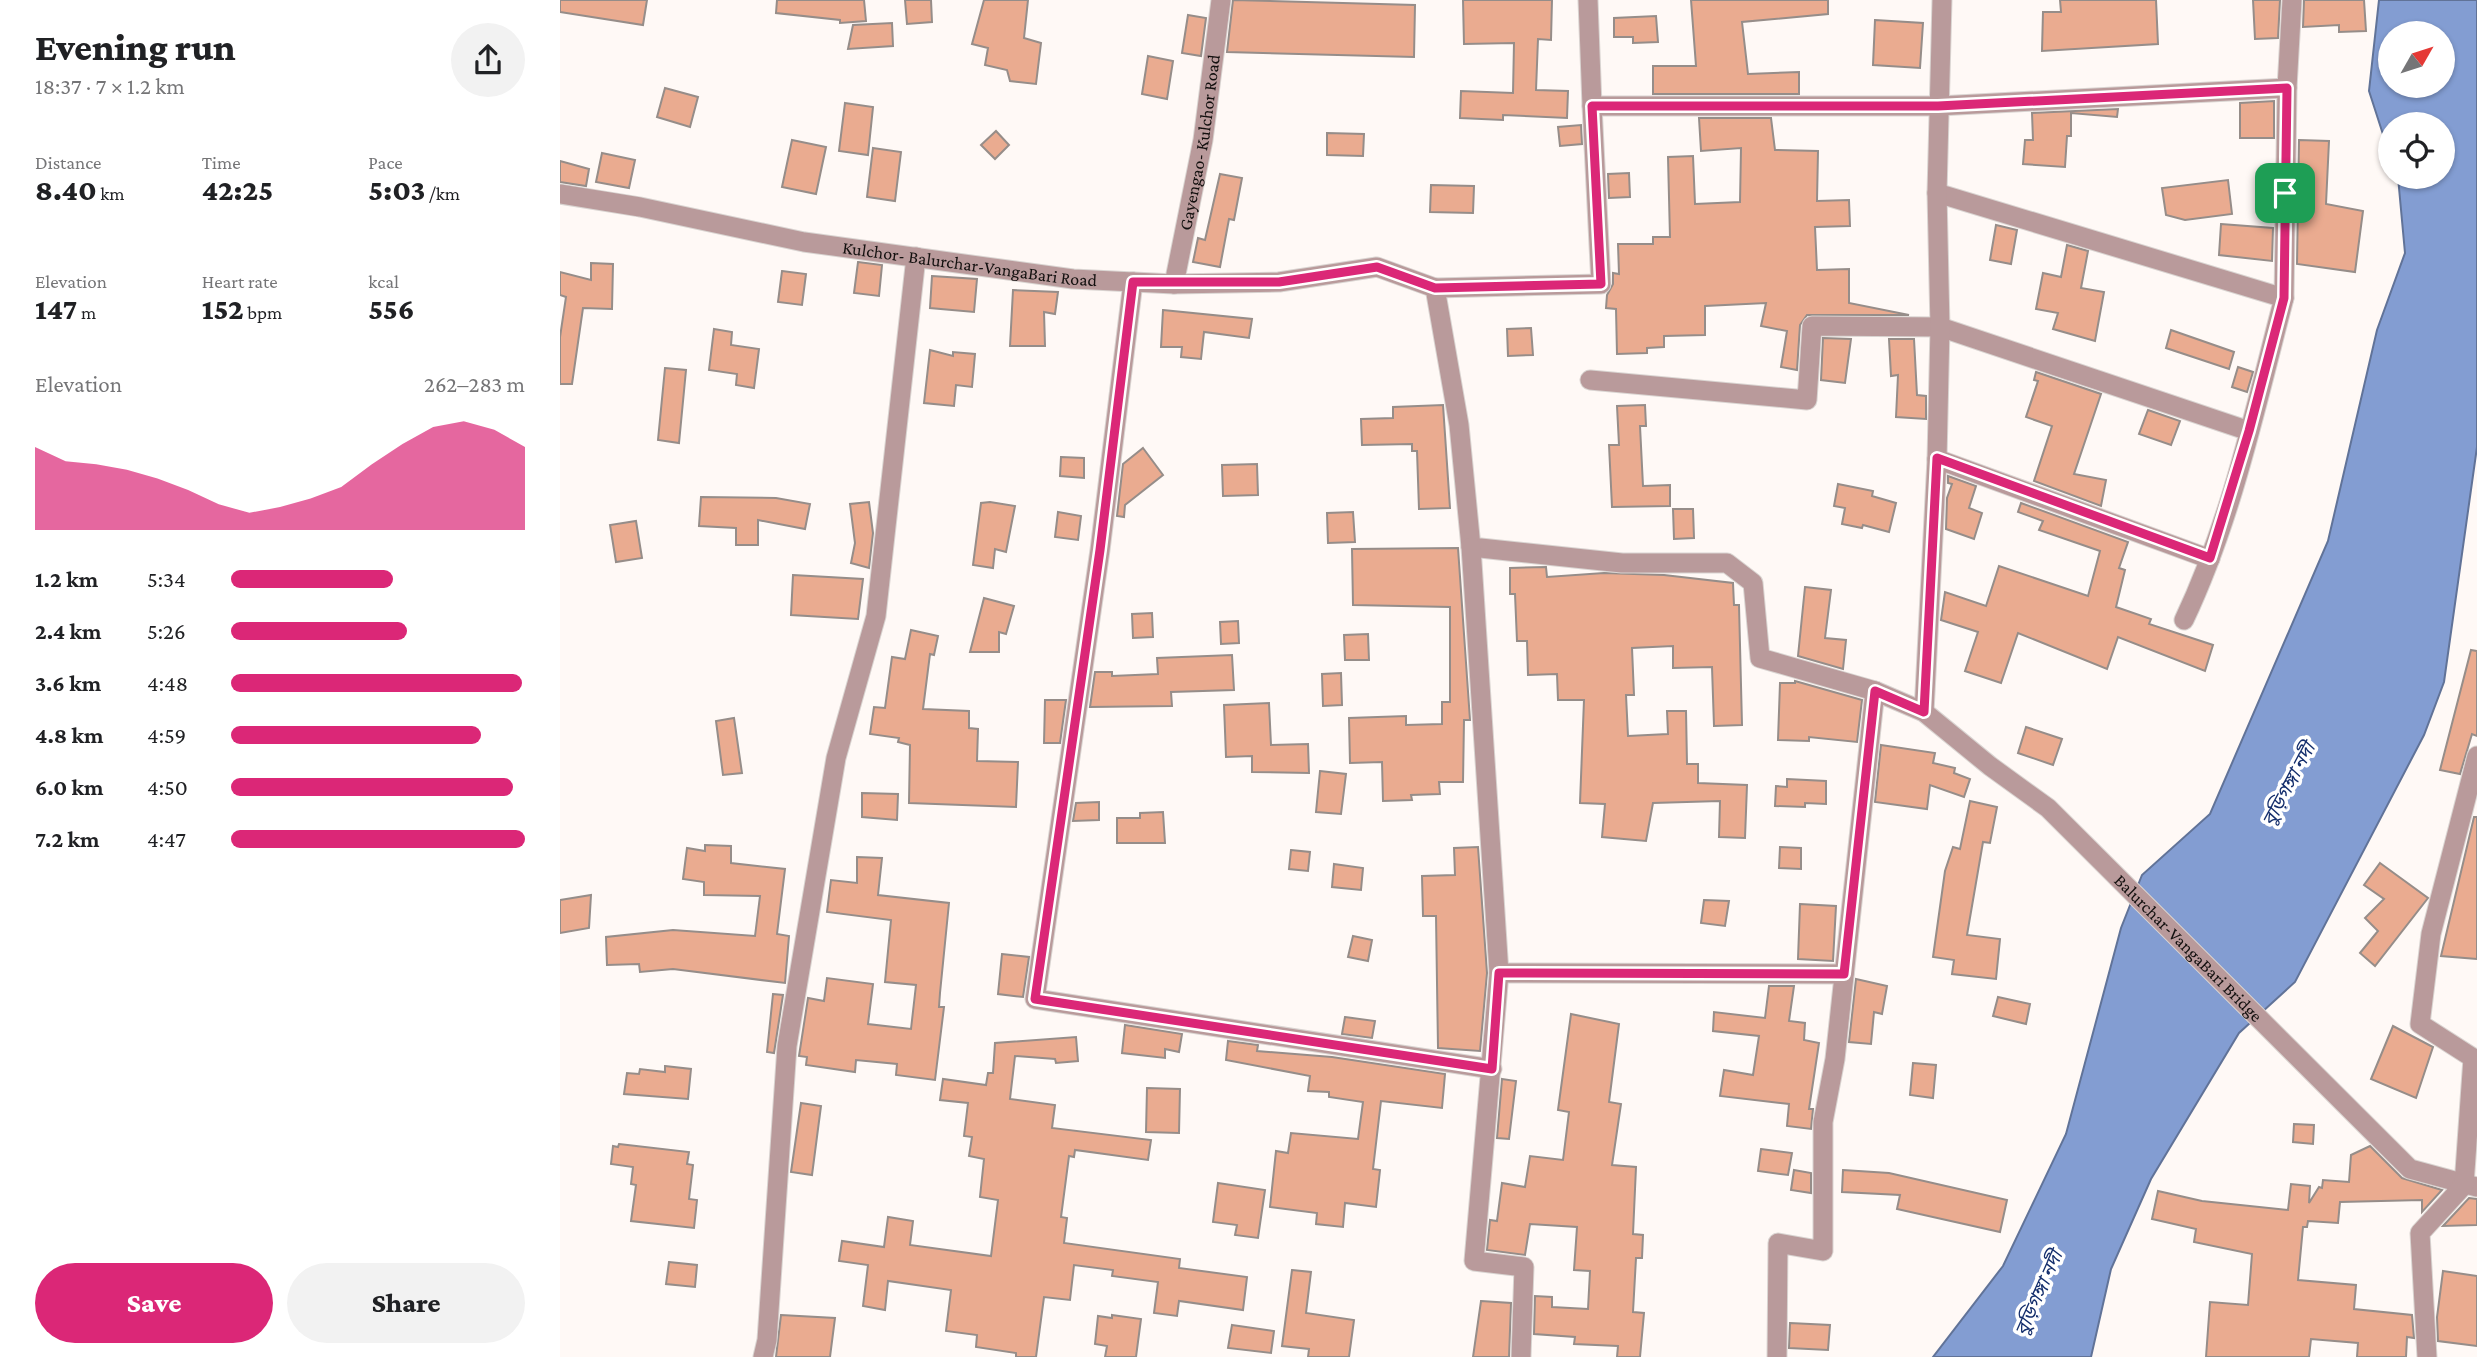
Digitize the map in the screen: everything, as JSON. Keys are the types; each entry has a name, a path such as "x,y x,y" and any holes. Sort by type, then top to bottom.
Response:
{"street":[{"name":"Gayengao- Kulchor Road","path":"1174,284 1203,140 1221,0"},
{"path":"1521,1357 1524,1267 1474,1261 1499,973 1471,547 1459,425 1435,288 1601,284 1588,0"},
{"path":"1471,547 1622,563 1727,563 1753,583 1760,658 1875,691 1924,712 1937,458 1940,327 1937,193 1942,0"},
{"path":"2184,620 2210,558 2249,431 2284,298 2287,88 2292,0"},
{"path":"1592,106 1938,106 2287,88"},
{"path":"1937,193 2284,298"},
{"name":"Kulchor- Balurchar-VangaBari Road","path":"560,194 640,207 804,242 1073,279 1174,284 1279,282 1377,267 1435,288"},
{"path":"763,1357 767,1340 788,1046 836,758 876,616 916,257"},
{"path":"1133,282 1100,550 1035,999 1492,1069"},
{"path":"1590,380 1807,400 1812,326 1940,327 2249,431"},
{"path":"1937,458 2210,558"},
{"path":"1777,1357 1778,1243 1823,1251 1823,1122 1835,1059 1875,691"},
{"name":"Balurchar-VangaBari Bridge","path":"1924,712 1990,766 2048,808 2410,1169 2470,1186"},
{"path":"2427,1357 2420,1233 2470,1186 2473,1058 2420,1024 2431,934 2477,757"},
{"path":"1499,973 1844,974"}],"water":[{"name":"বুড়িগঙ্গা নদী","path":"2379,0 2477,0 2477,447 2444,682 2424,735 2295,982 2239,1033 2151,1179 2111,1269 2091,1357 1933,1357 2003,1266 2066,1134 2121,928 2142,875 2210,814 2328,541 2377,330 2405,253 2399,189 2455,189 2455,112 2378,112 2378,119 2369,91"}],"building":[{"path":"560,0 647,0 643,25 560,12"},
{"path":"777,0 864,0 866,21 840,23 840,20 776,13"},
{"path":"905,0 931,0 932,22 907,24"},
{"path":"984,0 1028,0 1024,38 1041,43 1036,84 1010,81 1007,70 985,65 988,48 972,44"},
{"path":"1233,0 1415,5 1414,57 1227,52"},
{"path":"1463,0 1552,0 1551,40 1538,39 1536,90 1568,91 1567,118 1503,115 1503,120 1460,118 1461,91 1513,93 1514,43 1464,44"},
{"path":"1691,0 1828,0 1828,14 1742,22 1748,74 1799,72 1799,94 1653,94 1653,66 1696,66"},
{"path":"2060,0 2156,0 2158,44 2042,51 2043,12 2061,12"},
{"path":"2253,0 2280,0 2278,38 2255,39"},
{"path":"2304,0 2364,0 2366,31 2339,32 2339,25 2303,27"},
{"path":"1188,15 1206,18 1201,56 1182,53"},
{"path":"1656,16 1658,42 1633,43 1633,37 1614,37 1614,18"},
{"path":"1875,20 1923,23 1920,68 1873,65"},
{"path":"892,23 893,46 848,49 853,25"},
{"path":"1148,56 1173,61 1167,99 1142,94"},
{"path":"665,88 698,97 690,127 657,117"},
{"path":"2274,101 2274,138 2240,138 2240,103"},
{"path":"845,103 873,107 868,155 839,151"},
{"path":"2118,109 2117,117 2071,113 2071,136 2067,136 2065,167 2023,164 2025,140 2033,140 2032,113"},
{"path":"1699,118 1771,118 1775,150 1818,151 1817,201 1849,200 1850,226 1815,227 1817,270 1849,269 1849,303 1909,315 1807,315 1800,325 1797,370 1781,367 1787,331 1761,326 1766,303 1705,306 1705,335 1664,336 1664,347 1647,348 1647,353 1617,354 1616,309 1606,308 1607,295 1613,284 1613,273 1619,274 1618,244 1653,244 1653,237 1670,237 1668,157 1693,156 1695,204 1740,202 1741,148 1701,151"},
{"path":"1581,125 1582,144 1560,146 1558,127"},
{"path":"996,131 1009,145 995,159 981,145"},
{"path":"1327,133 1364,134 1363,156 1327,155"},
{"path":"792,140 826,147 816,194 782,187"},
{"path":"2299,140 2329,141 2326,204 2363,211 2355,272 2297,264"},
{"path":"873,148 901,152 895,201 867,197"},
{"path":"602,153 635,160 629,188 596,182"},
{"path":"560,161 589,169 586,186 560,182"},
{"path":"1629,173 1630,197 1609,198 1608,174"},
{"path":"1220,174 1242,178 1234,220 1229,219 1220,267 1193,262 1198,238 1205,240"},
{"path":"2228,180 2232,214 2185,220 2166,215 2162,188"},
{"path":"1431,185 1474,186 1473,213 1430,212"},
{"path":"2221,224 2273,228 2272,261 2219,255"},
{"path":"1996,225 2017,230 2011,264 1990,260"},
{"path":"2067,245 2088,251 2081,288 2104,292 2095,341 2053,329 2058,313 2036,309 2043,273 2061,277"},
{"path":"858,262 882,265 879,296 854,293"},
{"path":"591,263 613,264 612,309 583,308 572,384 560,384 560,337 566,297 560,295 560,272 591,280"},
{"path":"782,271 806,274 802,305 778,302"},
{"path":"932,276 977,279 974,312 930,308"},
{"path":"1013,290 1058,292 1055,314 1044,312 1045,346 1010,346"},
{"path":"1163,310 1252,319 1249,338 1204,332 1201,359 1181,357 1182,347 1161,347"},
{"path":"1531,328 1533,355 1508,356 1507,329"},
{"path":"714,329 732,332 731,345 759,349 754,388 736,385 737,374 709,370"},
{"path":"2171,330 2234,352 2229,369 2166,348"},
{"path":"1823,338 1851,339 1845,383 1821,380"},
{"path":"1889,339 1914,339 1917,395 1926,396 1926,419 1896,417 1898,375 1891,376"},
{"path":"930,350 953,356 953,352 975,354 972,387 956,385 954,406 924,403"},
{"path":"2238,367 2253,372 2247,392 2232,387"},
{"path":"665,368 686,370 679,443 658,440"},
{"path":"2036,372 2101,394 2074,474 2106,480 2101,506 2034,481 2052,426 2026,417 2038,381 2034,380"},
{"path":"1443,405 1450,508 1419,509 1417,451 1412,451 1412,444 1362,445 1361,419 1393,418 1393,407"},
{"path":"1645,405 1646,426 1640,426 1643,486 1670,485 1670,506 1612,507 1609,445 1619,445 1617,406"},
{"path":"2148,410 2180,421 2171,445 2139,434"},
{"path":"1143,448 1163,475 1125,505 1124,517 1117,516 1123,464"},
{"path":"1061,457 1084,458 1084,478 1060,476"},
{"path":"1257,464 1258,495 1223,496 1222,465"},
{"path":"1948,476 1976,486 1969,508 1982,513 1974,539 1946,529 1947,498 1952,484 1948,483"},
{"path":"1838,484 1873,491 1872,496 1896,503 1889,532 1863,525 1862,528 1842,524 1845,508 1834,506"},
{"path":"701,497 776,498 810,504 805,529 758,520 758,545 736,545 736,528 699,526"},
{"path":"869,502 873,533 869,568 851,563 855,543 850,504"},
{"path":"981,503 1015,506 1006,552 995,549 993,568 973,565"},
{"path":"2021,503 2128,542 2119,568 2125,570 2116,607 2151,619 2149,624 2213,645 2205,671 2118,637 2107,669 2018,633 2001,683 1965,671 1978,632 1941,620 1945,592 1986,606 1999,566 2088,596 2100,551 2039,530 2043,521 2018,512"},
{"path":"1673,509 1693,509 1694,538 1674,539"},
{"path":"1058,512 1081,516 1078,540 1055,537"},
{"path":"1353,512 1355,542 1328,543 1327,513"},
{"path":"636,521 642,558 616,562 610,525"},
{"path":"1458,548 1470,720 1464,720 1463,782 1439,782 1440,794 1411,795 1412,800 1383,801 1382,762 1350,763 1349,718 1406,716 1406,725 1442,724 1442,702 1450,702 1450,607 1353,605 1352,549"},
{"path":"1546,567 1547,577 1604,573 1664,575 1733,583 1734,605 1739,605 1742,725 1714,726 1712,667 1673,668 1673,646 1632,648 1634,695 1626,695 1628,736 1668,734 1667,711 1686,711 1687,764 1698,764 1698,783 1747,785 1745,838 1719,837 1720,801 1653,803 1646,841 1602,837 1605,804 1580,803 1584,700 1558,700 1557,674 1528,675 1527,641 1517,641 1515,594 1510,594 1510,568"},
{"path":"793,575 863,579 858,619 791,615"},
{"path":"1805,587 1831,590 1825,638 1846,640 1843,669 1798,656"},
{"path":"984,598 1014,606 1006,634 999,632 999,652 970,652"},
{"path":"1152,613 1153,637 1133,638 1132,614"},
{"path":"1238,621 1239,643 1221,644 1220,622"},
{"path":"911,630 938,636 934,655 930,654 923,709 969,711 969,728 978,729 977,761 1018,762 1016,807 909,803 910,745 898,742 899,738 870,734 874,707 885,708 892,657 905,659"},
{"path":"1368,634 1369,660 1345,660 1344,635"},
{"path":"2471,650 2477,651 2477,736 2472,734 2460,774 2440,770"},
{"path":"1232,655 1234,690 1171,692 1172,706 1090,707 1095,672 1112,672 1112,676 1158,674 1157,658"},
{"path":"1341,673 1342,705 1323,706 1322,674"},
{"path":"1795,681 1862,700 1857,742 1809,737 1809,741 1778,740 1780,683"},
{"path":"1045,700 1066,700 1060,743 1044,743"},
{"path":"1269,703 1271,745 1308,744 1309,773 1252,772 1252,756 1226,757 1224,705"},
{"path":"734,718 742,773 723,775 716,721"},
{"path":"2026,727 2062,739 2053,765 2018,753"},
{"path":"1881,745 1935,753 1933,763 1955,768 1954,773 1970,779 1964,797 1930,785 1927,809 1875,802"},
{"path":"1320,771 1346,774 1341,814 1316,812"},
{"path":"1787,779 1826,781 1826,804 1805,803 1805,807 1775,806 1776,786 1787,787"},
{"path":"862,793 898,794 897,820 862,817"},
{"path":"1970,801 1997,807 1990,843 1983,842 1967,935 2000,939 1996,979 1952,974 1954,960 1933,957 1945,871 1953,847 1960,849"},
{"path":"1099,802 1099,820 1073,821 1076,803"},
{"path":"1163,812 1165,843 1117,843 1117,818 1140,818 1140,813"},
{"path":"2474,817 2477,817 2477,959 2441,956"},
{"path":"705,845 731,846 731,863 785,869 777,934 789,936 785,983 673,969 640,972 639,964 607,965 606,937 673,930 755,936 760,896 704,895 704,882 683,879 687,848 705,851"},
{"path":"1478,847 1487,973 1480,1051 1438,1048 1436,916 1423,916 1422,876 1455,875 1454,848"},
{"path":"1780,847 1801,848 1801,869 1779,868"},
{"path":"1291,850 1310,852 1308,871 1289,869"},
{"path":"857,857 882,858 878,895 949,903 939,1007 944,1007 935,1080 896,1075 897,1064 856,1060 855,1072 806,1065 807,1057 799,1056 808,998 824,1001 827,978 873,984 868,1024 911,1029 916,985 885,982 891,920 827,912 831,880 857,883"},
{"path":"2380,863 2428,898 2375,966 2360,953 2378,931 2365,918 2384,899 2364,885"},
{"path":"1334,864 1363,868 1361,890 1332,887"},
{"path":"591,895 589,928 560,933 560,900"},
{"path":"1704,900 1729,901 1725,926 1701,923"},
{"path":"1800,904 1836,906 1833,961 1798,959"},
{"path":"1353,936 1372,940 1368,961 1348,957"},
{"path":"1002,954 1029,957 1023,997 998,994"},
{"path":"1856,979 1887,986 1882,1014 1874,1012 1871,1044 1849,1042"},
{"path":"1769,986 1794,986 1789,1021 1805,1023 1804,1040 1819,1043 1809,1109 1813,1109 1811,1129 1787,1126 1789,1104 1720,1096 1724,1070 1753,1075 1759,1036 1713,1031 1714,1012 1765,1018"},
{"path":"773,994 783,995 774,1053 767,1052"},
{"path":"1998,997 2030,1004 2026,1024 1993,1016"},
{"path":"1571,1014 1619,1024 1609,1102 1621,1104 1612,1165 1636,1167 1633,1234 1643,1235 1642,1258 1636,1258 1633,1312 1644,1313 1640,1357 1617,1357 1618,1346 1574,1344 1575,1337 1534,1334 1535,1296 1552,1297 1552,1307 1588,1309 1590,1271 1574,1270 1577,1227 1530,1224 1525,1255 1487,1250 1490,1220 1497,1221 1502,1183 1525,1187 1530,1156 1563,1160 1569,1112 1558,1110"},
{"path":"1345,1017 1375,1021 1372,1038 1342,1034"},
{"path":"1125,1025 1182,1034 1179,1052 1165,1049 1165,1058 1122,1053"},
{"path":"2393,1026 2433,1047 2416,1098 2371,1079"},
{"path":"1076,1037 1078,1061 1056,1063 1055,1059 1015,1056 1010,1099 1055,1105 1052,1128 1151,1140 1148,1160 1075,1150 1074,1157 1069,1156 1061,1217 1067,1218 1064,1243 1180,1259 1179,1268 1247,1277 1243,1310 1179,1301 1177,1316 1154,1313 1158,1282 1112,1276 1113,1270 1074,1265 1070,1300 1044,1297 1036,1357 1016,1357 1016,1353 976,1347 977,1335 946,1331 951,1290 888,1281 885,1310 863,1306 868,1265 839,1261 842,1241 884,1247 888,1217 913,1221 910,1245 991,1256 998,1200 980,1197 984,1159 969,1156 972,1137 964,1136 968,1103 940,1100 943,1079 986,1085 988,1073 993,1073 995,1043"},
{"path":"1228,1041 1258,1045 1257,1051 1332,1057 1445,1074 1442,1108 1381,1101 1373,1169 1380,1170 1376,1207 1345,1203 1343,1227 1316,1224 1317,1213 1270,1207 1276,1151 1288,1153 1291,1133 1358,1139 1363,1102 1329,1097 1329,1092 1308,1091 1310,1076 1226,1060"},
{"path":"1913,1063 1936,1065 1933,1098 1910,1095"},
{"path":"665,1066 691,1069 688,1099 624,1094 627,1073 639,1074 640,1069 665,1072"},
{"path":"1502,1079 1516,1081 1509,1139 1497,1138"},
{"path":"1147,1088 1180,1089 1179,1133 1146,1132"},
{"path":"801,1103 821,1106 812,1175 791,1172"},
{"path":"2294,1124 2314,1125 2313,1144 2293,1142"},
{"path":"619,1144 689,1152 687,1164 693,1165 689,1199 697,1200 694,1228 631,1221 636,1185 631,1184 633,1167 611,1164 613,1146 618,1147"},
{"path":"2370,1146 2402,1178 2442,1190 2422,1212 2422,1200 2340,1202 2338,1223 2308,1221 2307,1227 2303,1227 2298,1280 2356,1285 2354,1309 2412,1315 2414,1338 2407,1337 2406,1357 2357,1357 2358,1343 2311,1339 2309,1357 2206,1357 2210,1302 2248,1305 2252,1254 2194,1242 2196,1229 2152,1219 2158,1191 2202,1201 2288,1210 2291,1184 2310,1186 2309,1203 2319,1187 2322,1188 2323,1180 2349,1182 2351,1155"},
{"path":"1761,1149 1792,1153 1788,1175 1758,1171"},
{"path":"1794,1170 1811,1173 1811,1193 1791,1190"},
{"path":"1843,1170 1889,1173 2007,1200 2000,1232 1897,1209 1900,1195 1842,1192"},
{"path":"1218,1183 1265,1190 1258,1238 1235,1235 1237,1225 1213,1222"},
{"path":"2469,1198 2477,1199 2477,1225 2443,1226"},
{"path":"669,1262 697,1265 695,1287 666,1284"},
{"path":"1292,1270 1311,1272 1306,1313 1354,1320 1349,1357 1308,1357 1309,1349 1282,1346"},
{"path":"2443,1271 2477,1276 2477,1346 2438,1341 2437,1317"},
{"path":"1481,1301 1511,1303 1509,1357 1473,1357"},
{"path":"781,1315 835,1318 830,1357 776,1357"},
{"path":"1112,1315 1141,1319 1136,1357 1105,1357 1107,1346 1095,1344 1098,1316 1112,1318"},
{"path":"1790,1323 1830,1325 1828,1350 1789,1348"},
{"path":"1232,1325 1274,1331 1271,1353 1228,1348"}],"route":[{"path":"2287,88 2285,193 2284,298 2249,431 2210,558 1937,458 1924,712 1875,691 1844,974 1499,973 1492,1069 1035,999 1100,550 1133,282 1279,282 1377,267 1435,288 1601,284 1592,106 1938,106 2287,88"}]}
